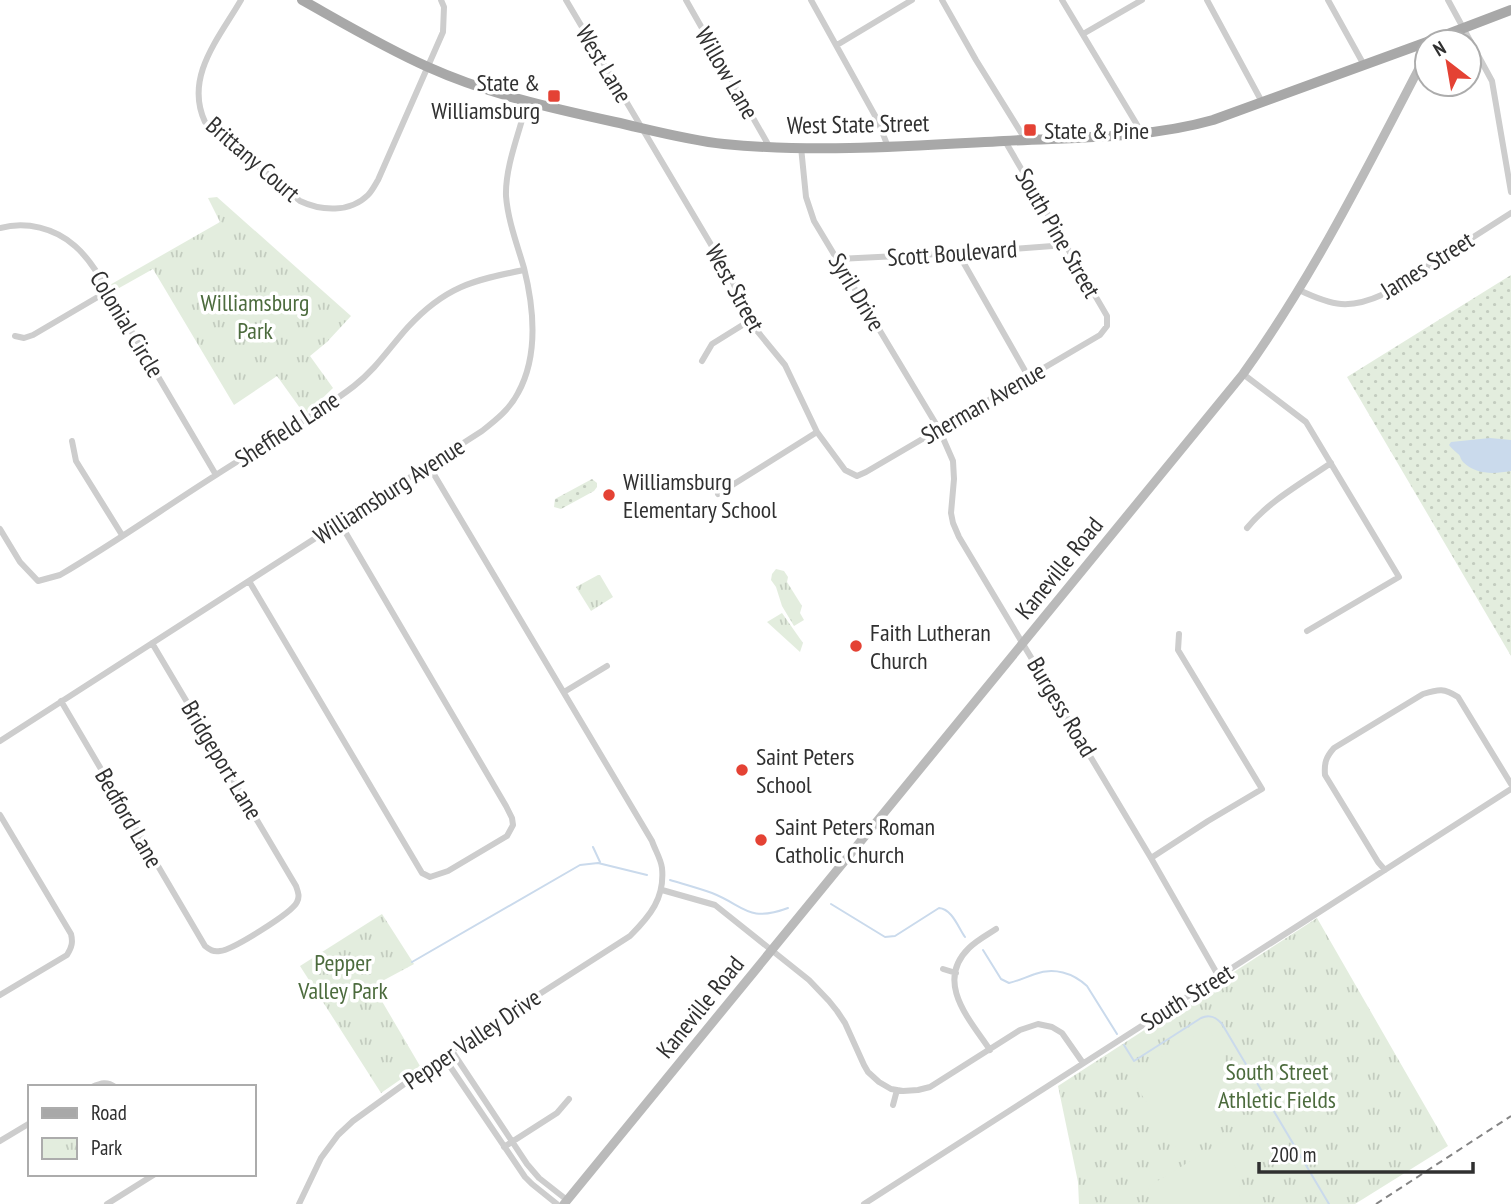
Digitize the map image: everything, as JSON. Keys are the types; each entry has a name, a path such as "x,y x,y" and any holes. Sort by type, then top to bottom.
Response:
{"main road":[{"name":"West State Street","path":"302,0 428,67 527,102 682,138 724,144 769,146 888,147 1142,133 1185,128 1413,47"},
{"name":"West State Street","path":"1466,28 1511,10"},
{"name":"Kaneville Road","path":"566,1202 1243,374 1272,333 1331,235 1413,80"}],"street":[{"name":"Brittany Court","path":"241,0 201,68 198,84 200,111 205,122 291,194 313,207 342,208 358,203 370,194 428,67"},
{"path":"428,67 443,32 444,7 441,0"},
{"name":"West Lane","path":"566,0 642,128"},
{"name":"Willow Lane","path":"685,0 769,146"},
{"path":"811,0 878,121 888,147"},
{"path":"837,45 912,0"},
{"path":"943,0 1025,139"},
{"path":"1062,0 1142,133"},
{"path":"1083,34 1142,0"},
{"path":"1207,0 1262,102"},
{"path":"1328,0 1364,65"},
{"path":"1448,0 1463,28"},
{"path":"1483,64 1492,81 1511,192"},
{"name":"Williamsburg Avenue","path":"0,741 498,419 518,394 526,373 533,332 531,301 508,216 506,183 527,102"},
{"name":"West Street","path":"642,128 732,280 749,321 785,365 817,432 845,470 857,476"},
{"name":"South Pine Street","path":"1005,141 1107,316 1107,326"},
{"name":"Syril Drive","path":"801,147 809,209 939,429"},
{"name":"James Street","path":"1299,290 1329,303 1347,305 1368,301 1511,213"},
{"name":"Colonial Circle","path":"0,228 29,225 52,231 83,253 216,475"},
{"name":"Scott Boulevard","path":"838,259 1066,245"},
{"path":"958,253 1028,376"},
{"name":"Sheffield Lane","path":"0,529 20,562 38,581 60,575 356,385 384,358 428,307 452,291 482,279 524,270"},
{"path":"15,336 24,338 33,335 108,292"},
{"path":"702,361 712,344 749,321"},
{"name":"Sherman Avenue","path":"857,476 1100,335 1107,326"},
{"path":"1243,374 1306,422 1399,577 1307,631"},
{"name":"Burgess Road","path":"939,429 953,461 951,513 955,530 1219,977"},
{"path":"718,494 817,432"},
{"path":"72,441 76,461 122,536"},
{"path":"1247,528 1257,516 1284,495 1331,463"},
{"path":"429,466 652,841 662,866 662,890 715,905 809,980 845,1023 868,1072 887,1087 897,1090 930,1087 1025,1028 1042,1024 1062,1033 1083,1063"},
{"path":"249,581 422,873 430,877 448,871 507,836 513,825 506,806 340,523"},
{"path":"1151,858 1262,789 1178,650 1179,634"},
{"name":"Bridgeport Lane","path":"152,643 299,893 299,900 288,913 227,950 211,950 198,935"},
{"path":"564,692 607,666"},
{"path":"1385,870 1325,775 1324,764 1335,748 1423,694 1437,689 1448,690 1458,697 1511,787"},
{"name":"Bedford Lane","path":"61,701 198,935"},
{"name":"South Street","path":"864,1204 1511,787"},
{"path":"0,815 71,934 73,942 67,955 0,995"},
{"name":"Pepper Valley Drive","path":"300,1202 321,1158 338,1135 353,1121 443,1056 629,936 646,920 662,890"},
{"path":"990,1050 959,1002 954,984 958,961 970,947 996,929"},
{"path":"943,969 956,972"},
{"path":"452,1051 534,1172 566,1202"},
{"path":"443,1056 532,1184 557,1204"},
{"path":"893,1105 897,1090"},
{"path":"504,1147 557,1113 569,1099"},
{"path":"0,1141 28,1124"},
{"path":"107,1204 152,1176"},
{"path":"300,1202 309,1204"}],"green space":[{"name":"Williamsburg Park","path":"217,197 351,316 310,356 333,388 305,415 277,376 234,405 153,269 112,292 108,286 220,222 208,198"},
{"path":"1511,275 1511,656 1347,377"},
{"path":"592,479 597,483 594,491 561,509 554,507 555,499"},
{"path":"776,569 784,571 788,577 787,582 802,606 800,613 804,620 794,626 771,580"},
{"path":"598,575 613,597 591,611 576,587"},
{"path":"782,613 803,643 800,652 767,622"},
{"name":"Pepper Valley Park","path":"382,914 414,964 373,986 420,1066 381,1093 300,966"},
{"name":"South Street Athletic Fields","path":"1317,918 1448,1146 1355,1204 1079,1204 1078,1182 1058,1086"},
{"path":"1207,1027 1228,1067 1232,1094 1224,1117 1212,1133 1182,1157 1136,1086 1139,1072"},
{"path":"1222,1142 1237,1171 1240,1204 1154,1204 1148,1194 1149,1186"}],"water":[{"path":"1490,438 1511,440 1511,471 1492,473 1474,469 1463,462 1449,445 1451,442"}],"waterway":[{"path":"593,847 600,862"},
{"path":"412,962 580,865 598,863 647,875"},
{"path":"670,880 712,893 755,913 764,914 788,908"},
{"path":"831,904 885,937 895,936 939,908 944,909 965,937"},
{"path":"983,950 1001,979 1009,983 1049,971 1063,972 1076,978 1087,986 1117,1034"},
{"path":"1124,1045 1134,1061 1201,1018 1210,1016 1217,1020 1222,1024 1329,1204"}],"railway":[{"path":"1376,1204 1511,1116"}],"place":[{"name":"State & Williamsburg","path":"554,96"},
{"name":"State & Pine","path":"1030,130"},
{"name":"Williamsburg Elementary School","path":"609,495"},
{"name":"Faith Lutheran Church","path":"856,646"},
{"name":"Saint Peters School","path":"742,770"},
{"name":"Saint Peters Roman Catholic Church","path":"761,840"}]}
